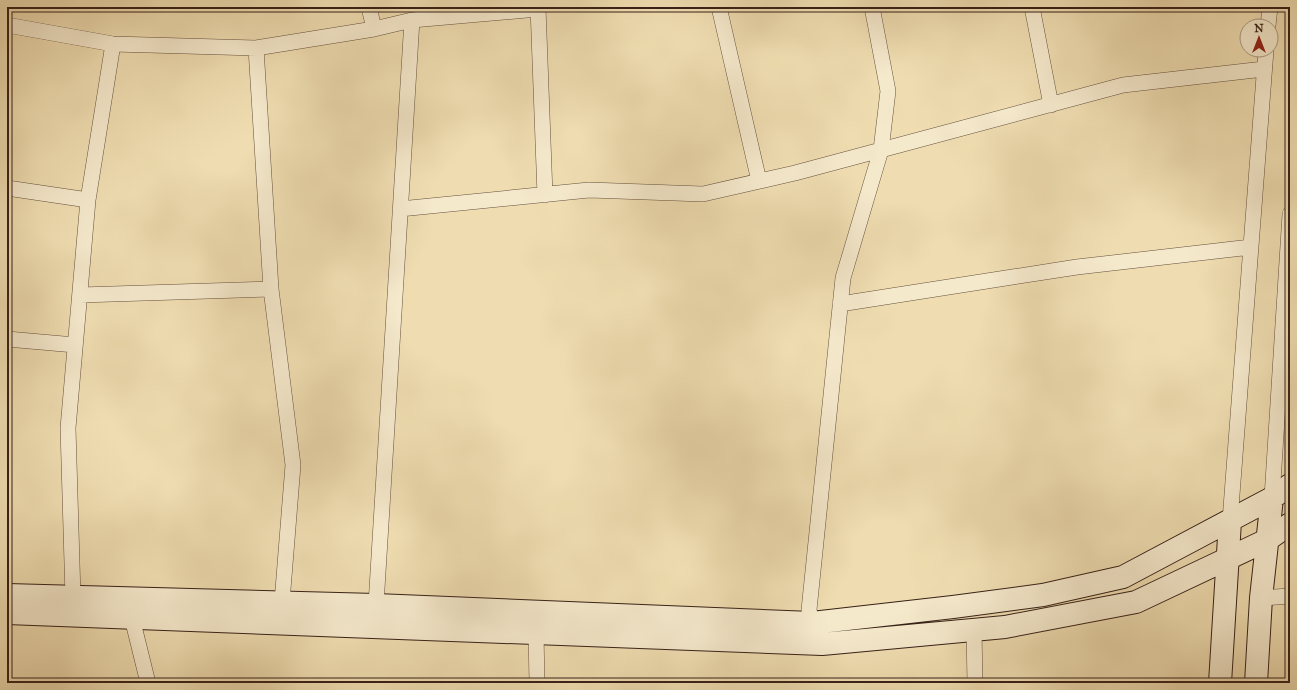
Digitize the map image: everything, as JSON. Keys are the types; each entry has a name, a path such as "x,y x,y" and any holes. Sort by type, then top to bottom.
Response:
{"main road":[{"path":"7,595 376,605 812,623 953,607 1043,594 1123,577 1272,498 1290,485"},
{"path":"1256,683 1261,598 1272,498"},
{"path":"1220,683 1229,558 1230,521"},
{"path":"7,613 822,644 1005,627 1136,602 1267,540 1290,524"}],"street":[{"path":"369,7 374,29"},
{"path":"719,7 759,181"},
{"path":"812,623 809,610 843,278 881,150 888,91 872,7"},
{"path":"1032,7 1051,104"},
{"path":"1269,18 1270,7"},
{"path":"7,25 113,44 256,48 374,29 412,20 538,8 545,195"},
{"path":"376,605 412,20"},
{"path":"73,597 68,428 88,200 113,44"},
{"path":"256,48 271,289 293,465 282,602"},
{"path":"1230,521 1265,58"},
{"path":"400,208 589,190 703,194 881,150 1123,85 1264,69"},
{"path":"7,188 88,200"},
{"path":"1272,498 1290,214"},
{"path":"840,304 1077,267 1251,247"},
{"path":"80,295 271,289"},
{"path":"7,339 75,345"},
{"path":"1261,598 1290,596"},
{"path":"132,618 148,683"},
{"path":"974,630 976,683"},
{"path":"536,633 537,683"}]}
